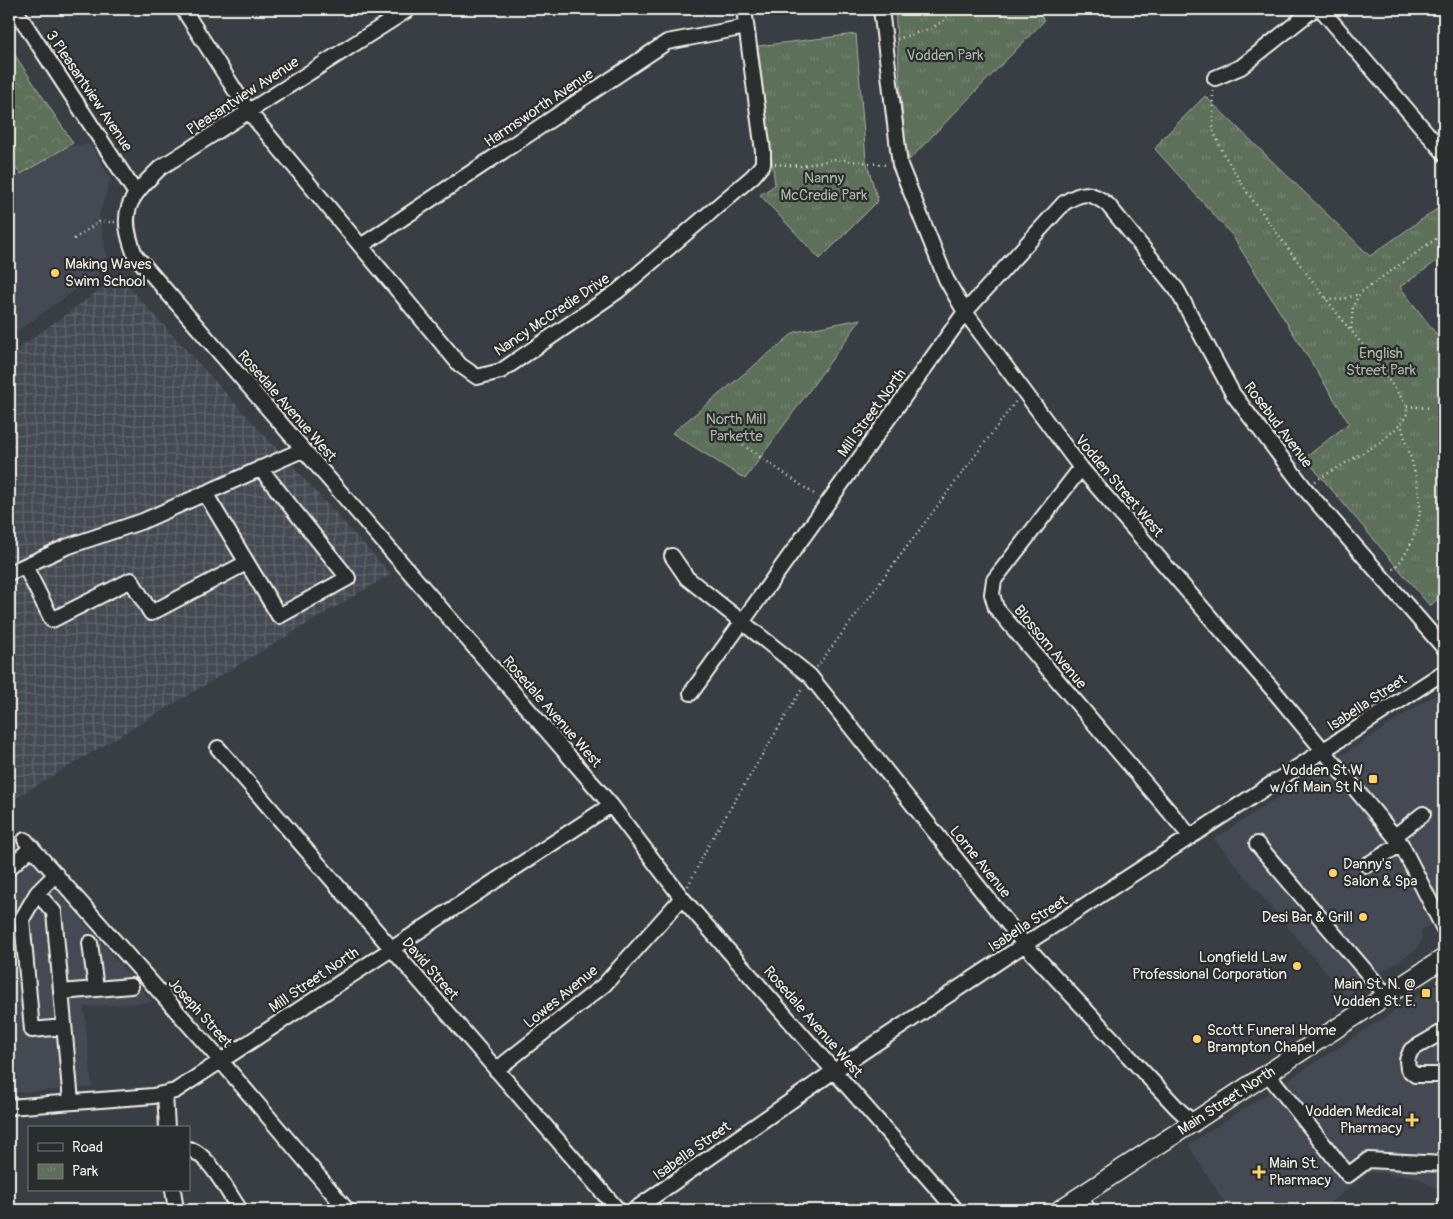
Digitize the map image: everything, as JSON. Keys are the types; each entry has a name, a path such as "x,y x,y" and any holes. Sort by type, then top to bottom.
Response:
{"main road":[{"name":"Main Street North","path":"1060,1210 1084,1204 1194,1124 1444,958"}],"street":[{"name":"3 Pleasantview Avenue","path":"15,9 136,192"},
{"name":"Nancy McCredie Drive","path":"183,9 249,112 460,365 477,377 501,371 618,291 753,176 763,164"},
{"name":"Pleasantview Avenue","path":"127,228 128,208 136,192 160,168 409,9"},
{"path":"744,9 763,151 763,164"},
{"name":"Vodden Street West","path":"881,9 900,165 946,279 965,312 1081,468 1398,840 1444,929"},
{"path":"1215,78 1240,67 1314,9"},
{"path":"1321,9 1444,153"},
{"name":"Harmsworth Avenue","path":"361,246 668,42 746,27"},
{"name":"Mill Street North","path":"691,693 965,312 1064,203 1078,194 1095,195 1108,205"},
{"name":"Rosebud Avenue","path":"1108,205 1177,290 1233,394 1306,490 1384,576 1444,648"},
{"name":"Rosedale Avenue West","path":"127,228 135,255 611,805 682,898 956,1210"},
{"path":"9,573 66,548 142,520 302,450"},
{"path":"205,493 278,616 348,578 260,468"},
{"name":"Blossom Avenue","path":"1081,468 994,580 992,594 996,608 1191,837"},
{"name":"Lorne Avenue","path":"672,556 687,578 810,676 1025,945 1194,1124"},
{"path":"25,566 52,620 131,580 151,613 246,563"},
{"name":"Isabella Street","path":"634,1210 834,1071 1191,837 1443,676"},
{"name":"David Street","path":"218,748 618,1210"},
{"name":"Mill Street North","path":"9,1107 165,1094 175,1091 390,948 611,805"},
{"path":"1367,865 1398,840 1423,814"},
{"name":"Joseph Street","path":"9,868 28,844 221,1061 347,1210"},
{"path":"1257,844 1387,996"},
{"path":"56,874 37,893 22,919 32,1030 64,1026"},
{"path":"37,893 54,912 72,1102"},
{"name":"Lowes Avenue","path":"496,1070 604,985 682,898"},
{"path":"90,943 96,989"},
{"path":"61,992 131,986"},
{"path":"1444,1031 1412,1050 1407,1060 1408,1069 1415,1075 1444,1076"},
{"path":"1268,1074 1348,1175 1368,1160 1444,1164"},
{"path":"165,1094 167,1126"},
{"path":"190,1150 202,1156 209,1164 240,1210"},
{"path":"173,1192 176,1210"}],"path":[{"path":"884,43 932,28 946,19 947,9"},
{"path":"1215,78 1212,100 1213,130 1223,153 1247,192 1324,297 1371,354 1407,406"},
{"path":"763,164 800,166 836,159 900,165"},
{"path":"74,239 99,222 127,228"},
{"path":"1324,297 1340,300 1360,293 1444,233"},
{"path":"1351,331 1353,306 1360,293"},
{"path":"814,670 993,428 1023,392"},
{"path":"1407,406 1430,408"},
{"path":"1384,576 1403,561 1414,535 1420,505 1402,424 1407,406"},
{"path":"1306,490 1321,476 1360,456 1402,424"},
{"path":"743,445 826,503"},
{"path":"682,898 709,844 804,686"}],"shaded area":[{"name":"Making Waves Swim School","path":"91,144 110,179 99,216 109,266 9,337 9,154"},
{"path":"119,276 391,574 9,802 9,355"},
{"path":"1444,689 1444,916 1420,931 1422,939 1417,949 1346,996 1214,839"},
{"path":"10,836 152,1002 84,1007 92,1087 9,1093"},
{"path":"1444,979 1444,1192 1413,1176 1369,1172 1321,1210 1229,1210 1188,1145"}],"green space":[{"name":"Vodden Park","path":"895,9 1038,9 1044,21 909,160 904,139"},
{"name":"Nanny McCredie Park","path":"856,34 866,160 878,201 820,259 760,195 775,185 758,46"},
{"path":"9,46 73,143 21,174 12,165 9,165"},
{"name":"English Street Park","path":"1205,96 1370,256 1444,204 1444,256 1400,287 1444,344 1444,593 1430,606 1305,458 1349,423 1232,235 1155,149 1163,138"},
{"name":"North Mill Parkette","path":"861,319 745,479 672,433 795,332"}],"place":[{"name":"Making Waves Swim School","path":"55,273"},
{"name":"Vodden St W w/of Main St N","path":"1373,779"},
{"name":"Danny's Salon & Spa","path":"1333,873"},
{"name":"Desi Bar & Grill","path":"1363,917"},
{"name":"Longfield Law Professional Corporation","path":"1297,966"},
{"name":"Main St. N. @ Vodden St. E.","path":"1426,993"},
{"name":"Scott Funeral Home Brampton Chapel","path":"1197,1039"},
{"name":"Vodden Medical Pharmacy","path":"1412,1120"},
{"name":"Main St. Pharmacy","path":"1259,1172"}]}
